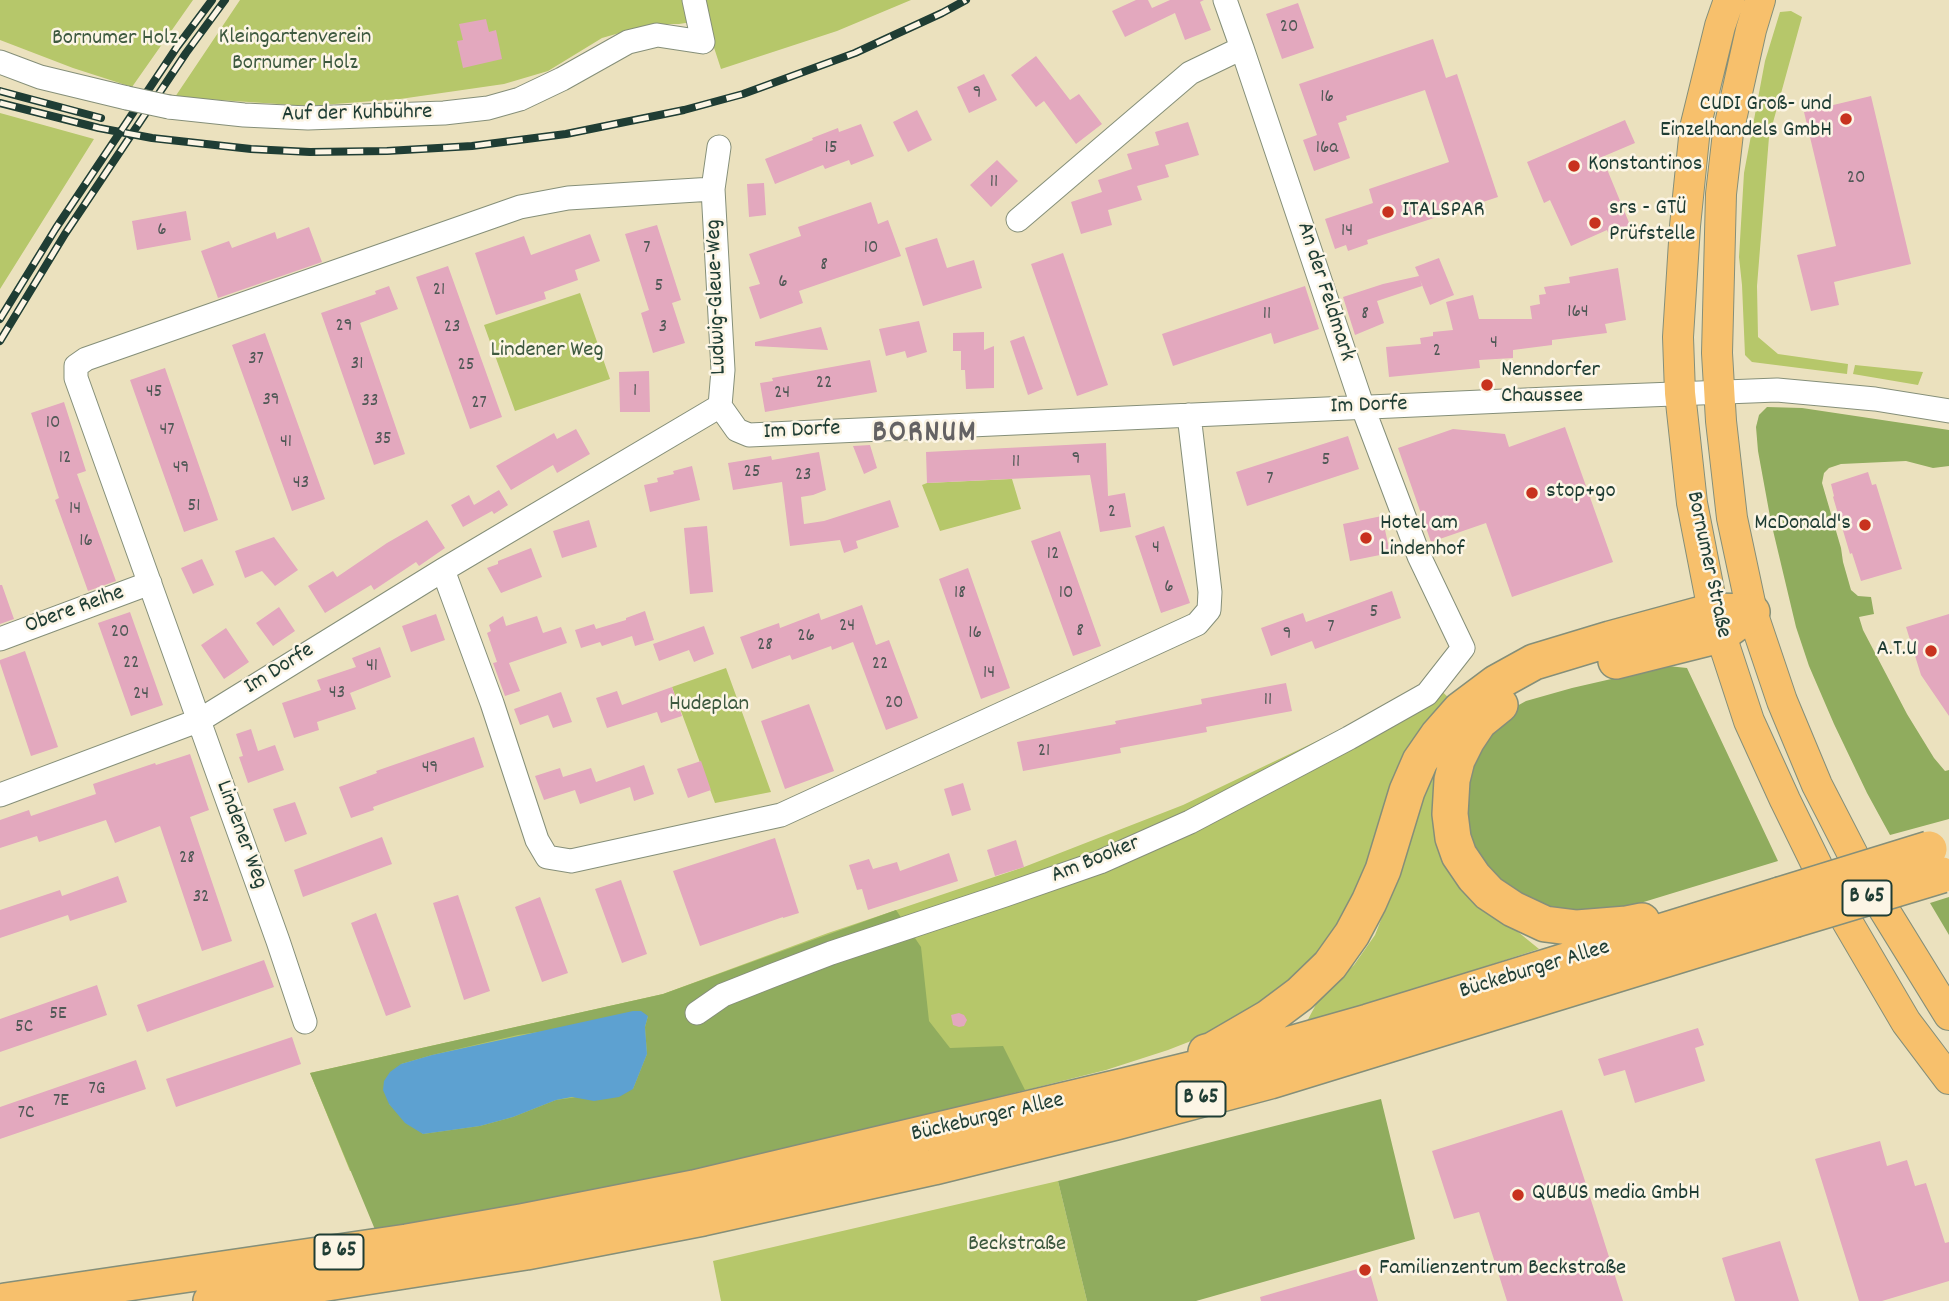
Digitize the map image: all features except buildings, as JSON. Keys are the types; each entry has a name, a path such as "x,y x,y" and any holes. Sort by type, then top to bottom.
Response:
{"highway":[{"path":"1752,612 1550,678 1517,692 1479,722 1466,740 1457,760 1450,798 1453,838 1459,855 1489,893 1513,909 1545,923 1577,928 1627,924 1721,903 1786,908"},
{"path":"1124,1086 1154,1068 1213,1050 1268,1018 1300,994 1330,965 1352,934 1369,902 1383,870 1407,791 1420,761 1460,710 1496,683 1534,662 1716,623"},
{"name":"Bückeburger Allee","path":"211,1301 526,1252 686,1205 1124,1086 1262,1052 1944,862"},
{"name":"Bückeburger Allee","path":"5,1301 407,1242 521,1222 686,1205 934,1167 1116,1122 1376,1049 1786,908"}],"main road":[{"name":"Bornumer Straße","path":"1729,0 1695,128 1678,337 1680,394 1692,503 1716,623 1749,721 1784,800 1831,894 1906,1022 1949,1079"},
{"name":"Bornumer Straße","path":"1759,0 1728,133 1721,194 1718,392 1732,518 1752,612 1782,701 1817,785 1867,882 1949,1015"}],"street":[{"name":"Auf der Kuhbühre","path":"0,62 40,77 169,107 308,118 444,113 488,108 520,99 628,42 657,35 703,42 694,0"},
{"name":"An der Feldmark","path":"1225,0 1363,408 1419,555 1463,648"},
{"path":"1018,220 1190,73 1242,48"},
{"name":"Ludwig-Gleue-Weg","path":"719,147 713,189 723,370 720,406"},
{"name":"Lindener Weg","path":"305,1022 200,720 76,378 76,366 86,359 520,208 569,198 713,189"},
{"path":"1718,392 1777,390 1830,394 1949,411"},
{"name":"Im Dorfe","path":"0,795 200,720 443,570 720,406 737,430 749,435 1718,392"},
{"path":"443,570 492,703 537,840 547,857 571,861 781,815 1197,624 1209,610 1210,592 1189,415"},
{"name":"Obere Reihe","path":"0,639 149,583"},
{"name":"Am Booker","path":"697,1013 723,995 771,976 1100,862 1190,822 1427,694 1463,648"}],"green space":[{"name":"Bornumer Holz","path":"0,0 193,0 132,87 0,40"},
{"name":"Kleingartenverein Bornumer Holz","path":"240,0 911,0 837,31 721,69 705,20 651,24 602,38 548,71 504,84 400,99 308,106 175,97"},
{"path":"1791,11 1802,17 1769,137 1757,286 1758,337 1778,354 1848,364 1847,374 1752,362 1745,355 1739,257 1744,173 1765,61 1780,12"},
{"path":"0,113 94,139 0,289"},
{"name":"Lindener Weg","path":"580,293 610,379 515,411 484,325"},
{"path":"1855,365 1923,372 1918,385 1853,374"},
{"path":"1767,407 1802,408 1949,430 1949,466 1933,468 1906,461 1841,464 1824,473 1822,483 1851,590 1858,596 1871,597 1874,614 1859,617 1863,630 1907,714 1934,758 1945,771 1949,770 1949,819 1890,835 1834,724 1809,666 1796,627 1771,522 1756,427 1759,415"},
{"path":"1012,479 1021,509 940,531 922,485 927,483"},
{"path":"1668,666 1687,668 1778,861 1624,908 1579,911 1546,906 1508,889 1471,847 1463,777 1497,717 1526,701"},
{"name":"Hudeplan","path":"726,668 771,792 715,803 672,687"},
{"path":"1430,680 1452,701 1371,867 1321,960 1227,1027 1168,1050 1106,1070 723,1166 350,1171 310,1073 663,994 828,933 1024,867 1183,805 1340,730"},
{"path":"1435,760 1512,927 1539,949 1305,1025 1321,995 1354,965 1375,935 1399,874"},
{"path":"1949,897 1949,935 1930,903"},
{"path":"896,910 921,947 929,1021 950,1048 1003,1046 1025,1090 723,1166 376,1232 310,1073 663,994","holes":["648,1016 645,1027 647,1054 633,1089 556,1100 513,1117 480,1126 423,1134 389,1104 401,1064 518,1035"]},
{"path":"1381,1099 1415,1239 1196,1301 1087,1301 1058,1181"},
{"name":"Beckstraße","path":"1058,1181 1087,1301 721,1301 713,1261"}],"water":[{"path":"641,1011 648,1016 645,1027 647,1054 633,1089 619,1097 594,1101 572,1097 556,1100 513,1117 480,1126 423,1134 405,1123 389,1104 383,1090 384,1081 390,1072 401,1064"}],"railway":[{"path":"0,319 56,228 177,47 212,0"},
{"path":"0,341 65,234 186,53 225,0"},
{"path":"0,103 99,128 152,138 251,149 310,152 387,151 472,146 566,134 684,110 743,94 855,53 966,0"},
{"path":"0,91 101,118"}],"place":[{"name":"CUDI Groß- und Einzelhandels GmbH","path":"1846,119"},
{"name":"Konstantinos","path":"1574,166"},
{"name":"ITALSPAR","path":"1388,212"},
{"name":"srs - GTÜ Prüfstelle","path":"1595,223"},
{"name":"Nenndorfer Chaussee","path":"1487,385"},
{"name":"stop+go","path":"1532,493"},
{"name":"McDonald's","path":"1865,525"},
{"name":"Hotel am Lindenhof","path":"1366,538"},
{"name":"A.T.U","path":"1931,651"},
{"name":"QUBUS media GmbH","path":"1518,1195"},
{"name":"Familienzentrum Beckstraße","path":"1365,1270"}],"district":[{"name":"BORNUM","path":"925,436"}]}
